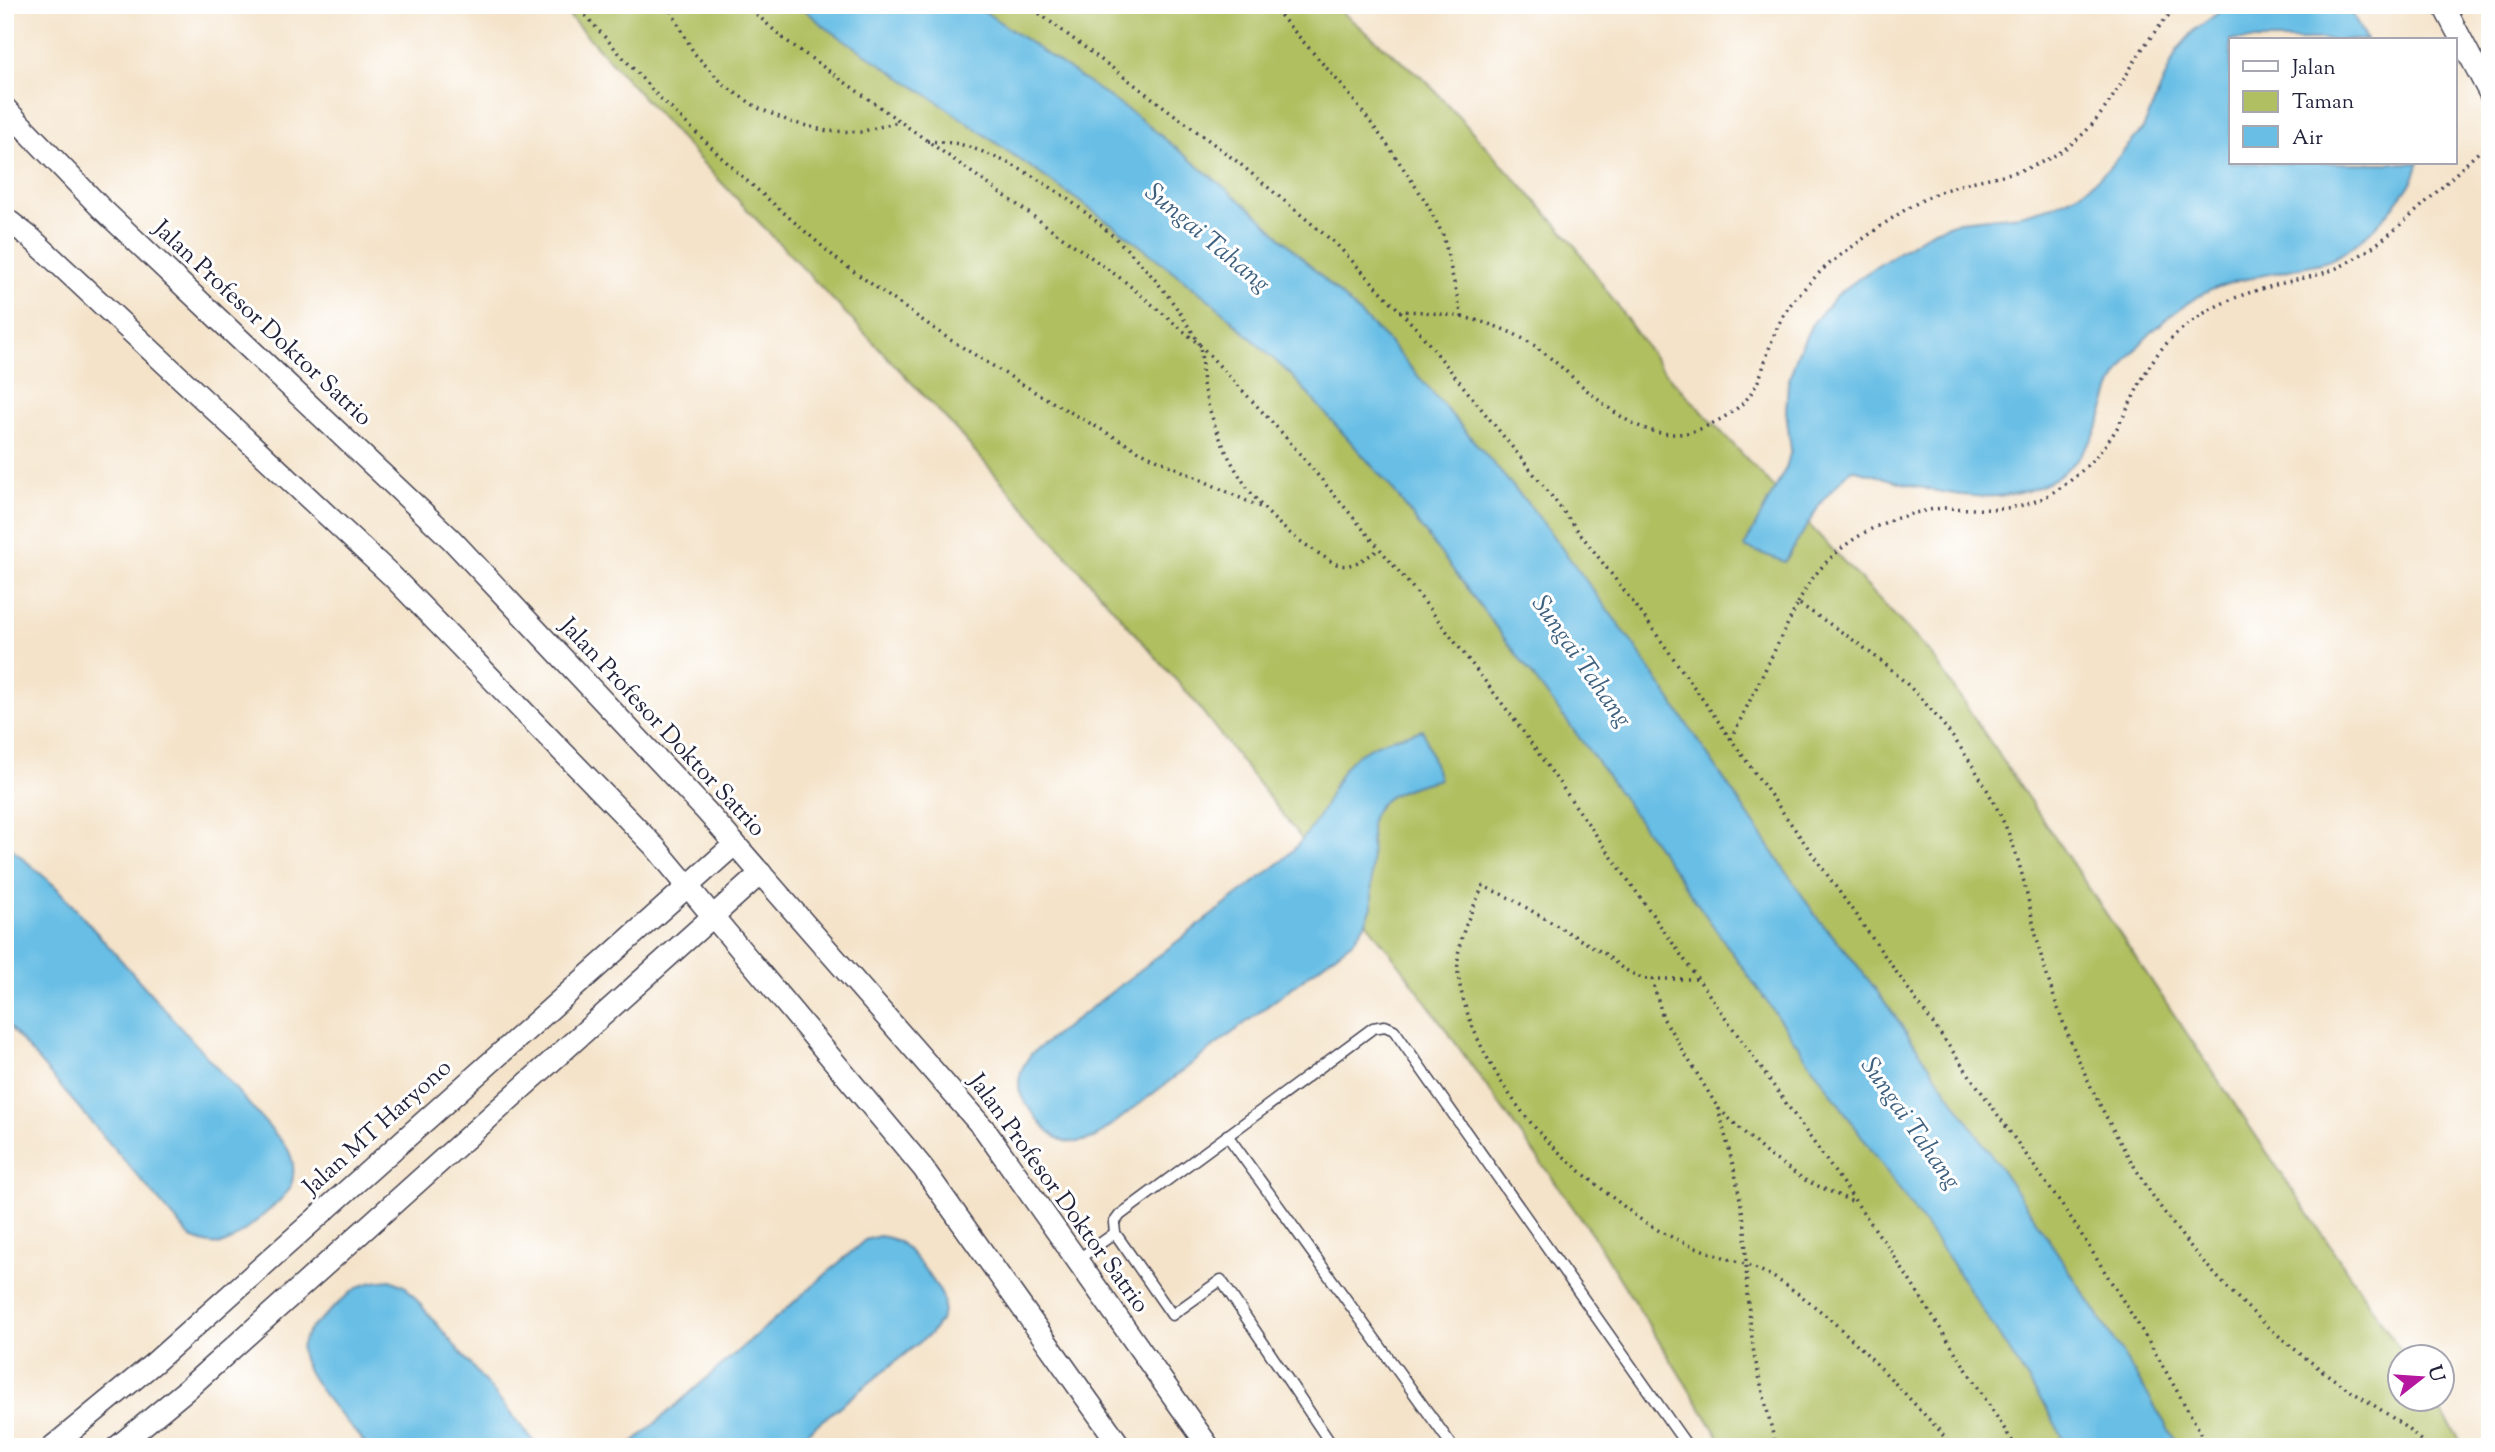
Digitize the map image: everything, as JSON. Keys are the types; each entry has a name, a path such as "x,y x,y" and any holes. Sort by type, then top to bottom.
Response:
{"street":[{"path":"2443,5 2490,94"},
{"name":"Jalan Profesor Doktor Satrio","path":"5,108 100,207 450,539 761,873 985,1130 1209,1447"},
{"path":"5,218 32,239 391,575 655,847 923,1168 1121,1447"},
{"name":"Jalan MT Haryono","path":"52,1447 154,1363 734,844"},
{"path":"117,1447 185,1391 761,873"}],"lane":[{"path":"1333,1447 1221,1280 1172,1315 1115,1233 1114,1223 1120,1214 1373,1028 1385,1026 1394,1030 1688,1447"},
{"path":"1227,1135 1453,1447"},
{"path":"1076,1260 1115,1233"}],"path":[{"path":"576,5 664,102 737,172 839,261 949,339 1040,395 1141,453 1262,508"},
{"path":"668,5 694,53 725,86 758,108 791,122 827,131 860,132 898,122"},
{"path":"746,5 784,39 1123,280 1200,345 1283,434 1422,599 1514,719 1892,1253 2016,1447"},
{"path":"1028,5 1239,163 1337,245 1443,361 1642,614 2071,1218 2149,1342 2209,1446"},
{"path":"1271,5 1345,89 1426,202 1443,235 1462,317"},
{"path":"1399,311 1425,312 1489,323 1537,348 1624,419 1645,430 1661,434 1697,431 1732,413 1747,401 1757,387 1770,342 1783,316 1799,293 1823,269 1908,207 1927,197 1955,186 2022,169 2046,160 2066,147 2105,112 2150,37 2178,5"},
{"path":"925,141 957,144 993,157 1030,175 1108,231 1163,289 1200,345 1203,386 1215,428 1237,474 1262,508 1296,538 1338,566 1354,566 1380,549"},
{"path":"1731,739 1798,603 1822,564 1859,536 1882,523 1900,517 1944,508 1996,510 2020,506 2043,498 2064,486 2107,443 2122,421 2151,362 2168,342 2192,321 2216,305 2269,286 2321,274 2367,252 2490,142"},
{"path":"1798,603 1850,637 1895,673 1931,709 1958,745 1989,795 2009,836 2027,889 2039,948 2058,1009 2082,1070 2150,1192 2189,1244 2230,1290 2284,1340 2336,1381 2396,1420 2428,1447"},
{"path":"1696,979 1643,979 1510,898 1483,886 1463,930 1457,970 1465,1005 1479,1044 1538,1130 1586,1177 1642,1220 1693,1247 1746,1264 1777,1279 1846,1334 1941,1432 1950,1447"},
{"path":"1652,979 1663,1018 1718,1108 1766,1153 1805,1180 1853,1202"},
{"path":"1718,1108 1745,1226 1754,1355 1776,1447"}],"green space":[{"path":"559,5 1333,5 1427,82 1571,240 1662,369 1931,654 2396,1344 2386,1344 2386,1414 2443,1414 2465,1447 1725,1447 1592,1234 1399,964 1190,696 950,423 701,161"}],"water":[{"name":"Sungai Tahang","path":"799,5 975,5 1138,117 1257,214 1388,341 1534,511 1631,641 1818,919 1886,1004 2009,1181 2068,1268 2179,1447 2068,1447 2048,1411 1955,1268 1596,760 1389,485 1292,376 1212,302 1120,230 935,100 825,27"},
{"path":"2229,5 2348,5 2365,38 2229,38 2229,164 2418,164 2408,187 2386,215 2357,243 2332,259 2218,287 2191,301 2168,318 2148,336 2122,368 2088,445 2066,470 2047,483 2023,492 1974,496 1924,488 1851,469 1822,501 1785,562 1744,547 1786,468 1791,450 1786,411 1788,383 1797,355 1812,324 1837,295 1932,231 1959,221 2020,215 2053,206 2082,192 2108,169 2143,129 2177,50 2196,29"},
{"path":"1423,730 1439,779 1398,792 1381,803 1375,811 1371,821 1372,907 1354,940 1096,1137 1067,1142 1046,1129 1025,1103 1019,1088 1021,1072 1031,1054 1282,861 1312,827 1337,780 1354,758 1376,744"},
{"path":"5,843 56,887 286,1146 293,1166 290,1188 259,1219 229,1241 214,1244 191,1238 5,1022"},
{"path":"879,1236 904,1246 926,1271 941,1294 943,1314 930,1334 789,1447 628,1447 865,1240"},
{"path":"391,1280 406,1287 539,1447 368,1447 315,1382 302,1355 302,1344 314,1326 351,1292 364,1285"}]}
